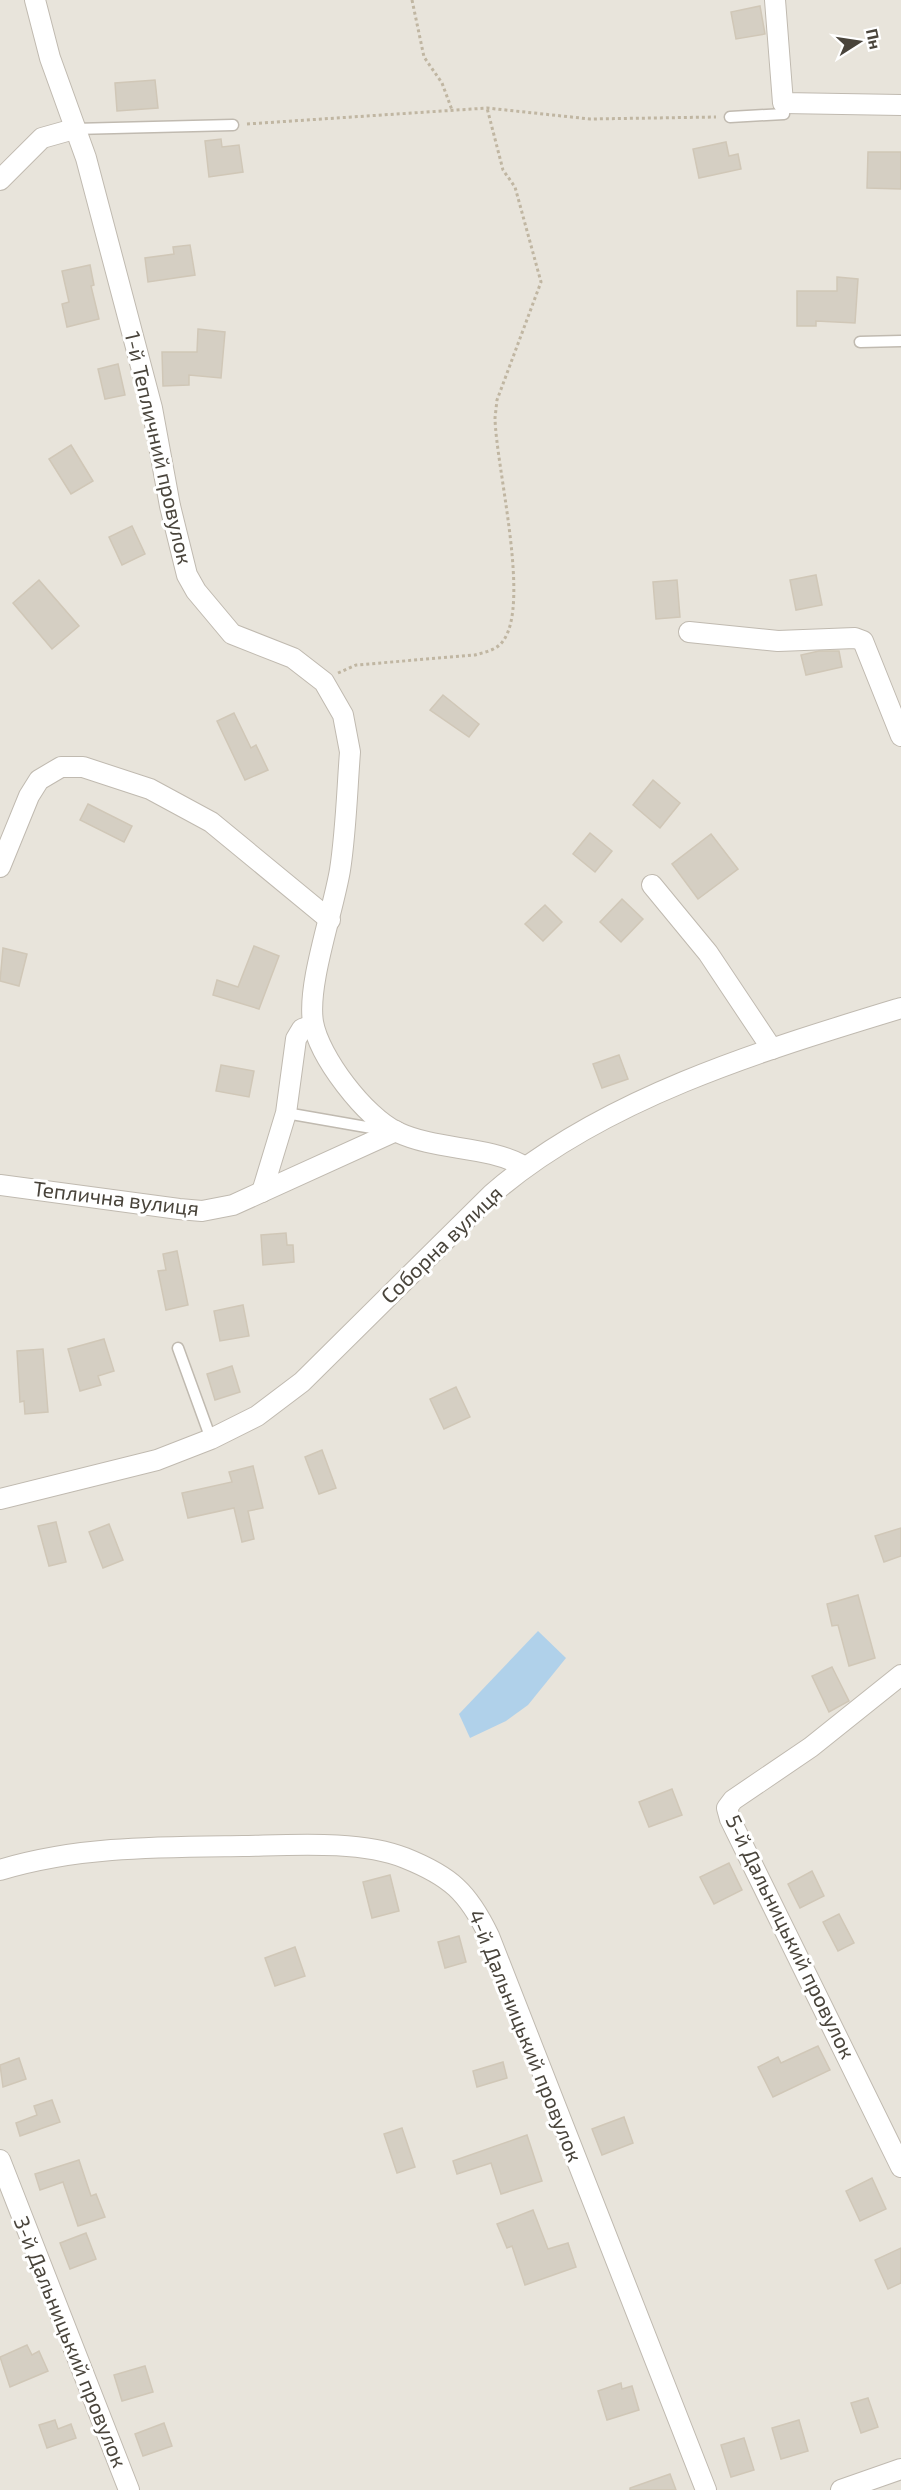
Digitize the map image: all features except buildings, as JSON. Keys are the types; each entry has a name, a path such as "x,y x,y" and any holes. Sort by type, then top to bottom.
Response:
{"street":[{"name":"1-й Тепличний провулок","path":"35,0 50,58 86,158 153,408 170,506 187,575 196,591 232,634 294,658 324,681 344,715 350,752 345,831 330,920 313,994 313,1024 329,1058 352,1092 396,1131 437,1144 494,1153 524,1166"},
{"path":"775,0 783,103 901,105"},
{"path":"0,180 42,138 74,129"},
{"path":"689,632 778,641 855,638 863,641 901,736"},
{"path":"0,867 29,796 39,780 61,767 83,767 150,789 194,811 211,822 330,920"},
{"path":"652,885 708,953 772,1049"},
{"name":"Соборна вулиця","path":"0,1499 124,1470 212,1439 257,1416 302,1382 492,1194 524,1166 557,1146 640,1103 772,1049 901,1008"},
{"path":"262,1192 286,1113 296,1039 302,1029 313,1024"},
{"name":"Теплична вулиця","path":"0,1185 202,1211 233,1206 396,1131"},
{"name":"5-й Дальницький провулок","path":"901,1675 811,1747 733,1800 728,1808 735,1830 901,2167"},
{"name":"4-й Дальницький провулок","path":"0,1870 97,1850 318,1844 403,1857 449,1881 466,1895 489,1936 706,2490"},
{"name":"3-й Дальницький провулок","path":"0,2160 129,2490"},
{"path":"841,2490 901,2469"}],"lane":[{"path":"730,117 784,114 783,103"},
{"path":"74,129 233,125"},
{"path":"860,342 901,341"},
{"path":"286,1113 372,1130 396,1131"},
{"path":"178,1348 212,1439"}],"path":[{"path":"412,0 424,57 442,83 452,110"},
{"path":"324,681 356,665 475,656 492,650 503,642 511,626 513,596 511,550 495,418 497,400 541,282 515,187 503,170 487,108"},
{"path":"233,125 487,108 590,119 730,117"}],"shaded area":[{"path":"0,0 901,0 901,2490 0,2490"}],"water":[{"path":"538,1631 566,1658 528,1705 506,1721 470,1738 459,1714"}]}
